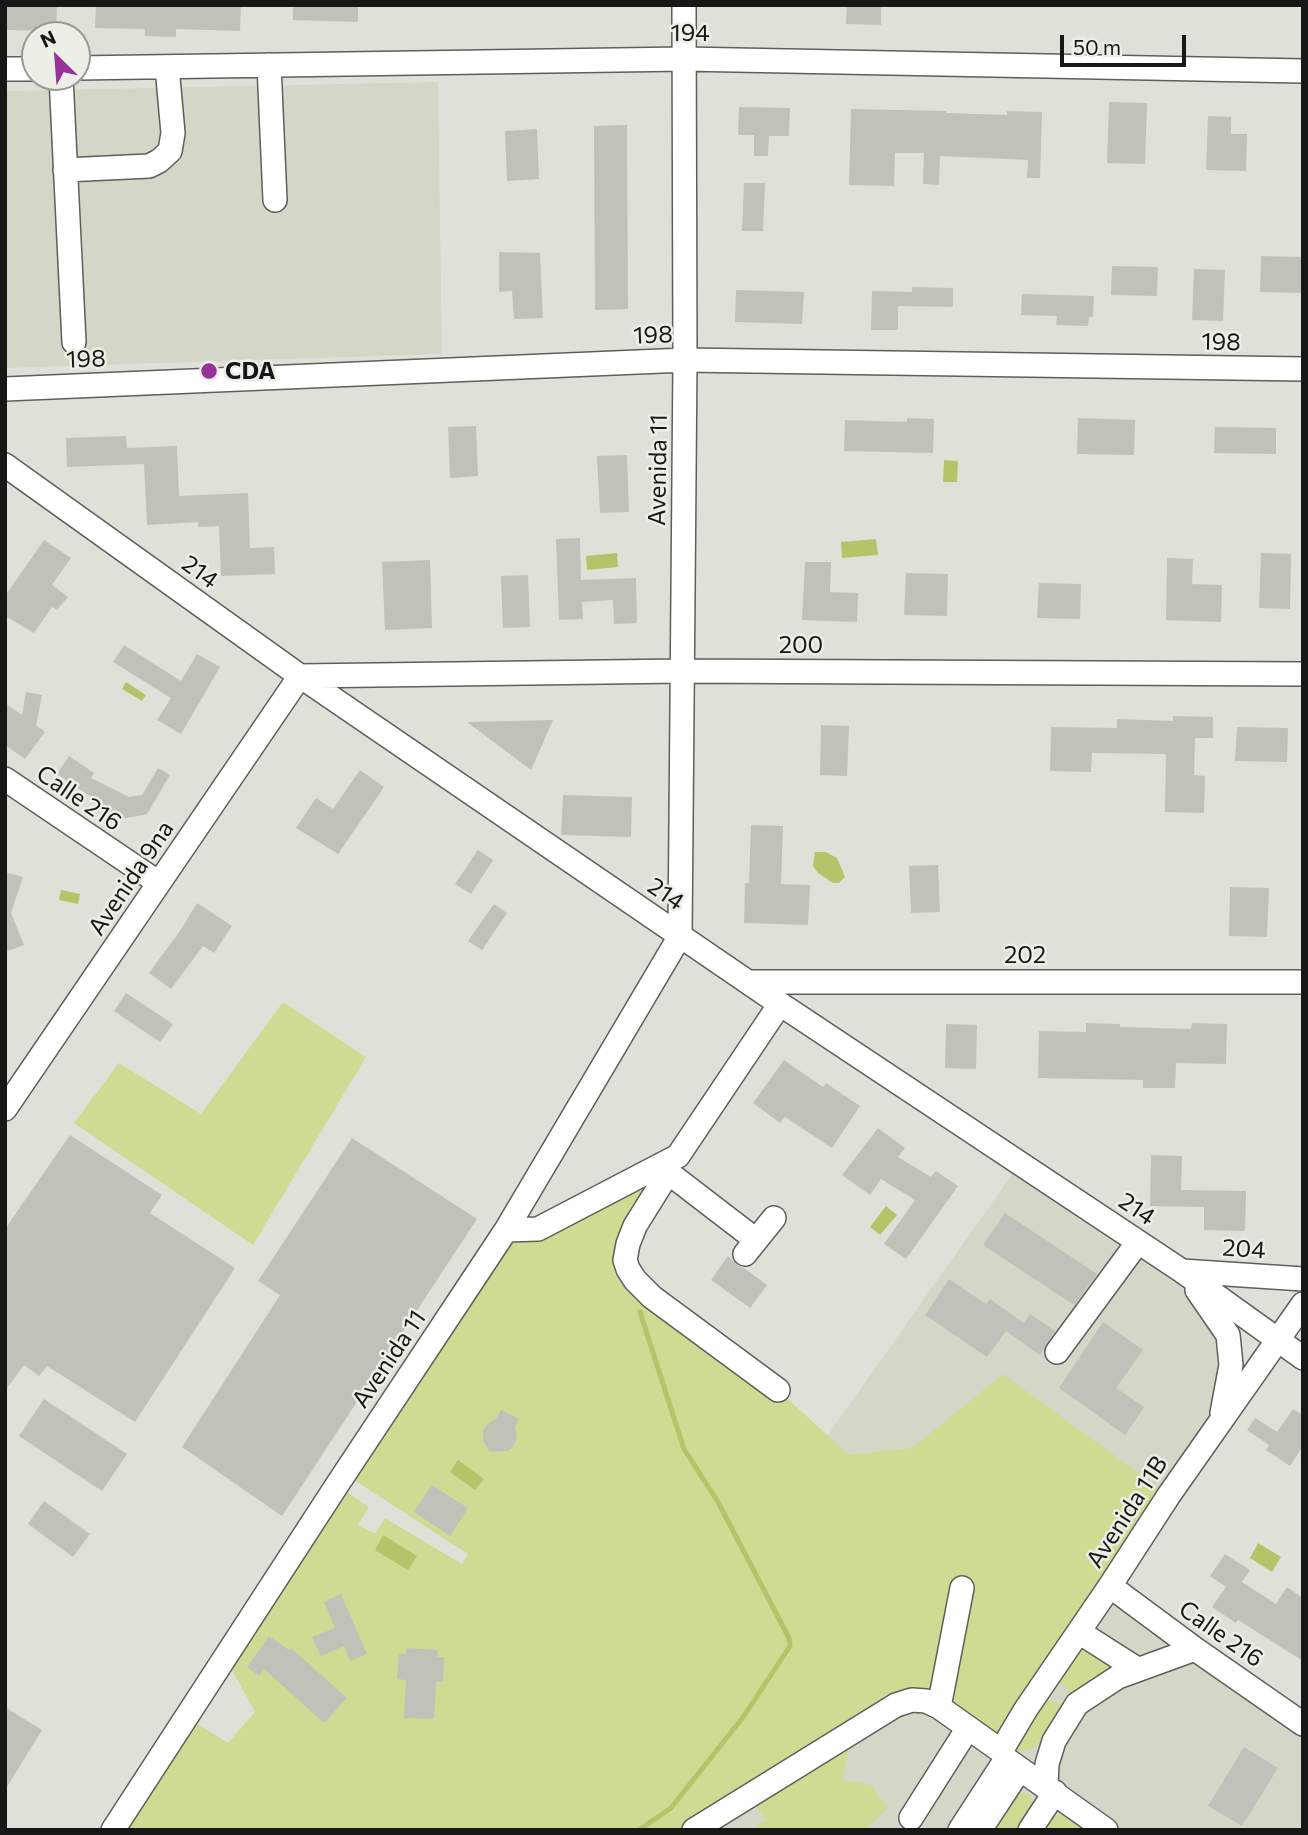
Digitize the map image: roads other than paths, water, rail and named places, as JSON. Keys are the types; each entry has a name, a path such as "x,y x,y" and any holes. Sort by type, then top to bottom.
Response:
{"street":[{"name":"Avenida 11","path":"113,1830 506,1230 680,936 685,360 684,5"},
{"name":"194","path":"91,68 684,59 1303,71"},
{"path":"270,65 275,200"},
{"path":"65,170 149,166 170,151 173,133 167,67"},
{"path":"62,91 74,342"},
{"name":"198","path":"5,389 685,360 1303,369"},
{"name":"214","path":"5,465 300,676 779,1004 1182,1271 1303,1358"},
{"name":"200","path":"300,676 681,671 1303,674"},
{"name":"Avenida 9na","path":"5,1109 300,676"},
{"name":"Calle 216","path":"5,779 159,883"},
{"name":"202","path":"748,982 1303,982"},
{"path":"778,1390 652,1297 635,1280 625,1260 635,1226 664,1170 678,1156 779,1004"},
{"path":"506,1230 538,1229 664,1170"},
{"path":"664,1170 750,1247 774,1218"},
{"path":"1057,1352 1138,1242"},
{"path":"1182,1271 1228,1335 1231,1366 1221,1419"},
{"name":"204","path":"1182,1271 1303,1279"},
{"name":"Avenida 11B","path":"1010,1761 1043,1684 1221,1419 1303,1304"},
{"name":"Calle 216","path":"1110,1586 1303,1724"},
{"path":"939,1707 962,1588"},
{"path":"1079,1632 1137,1669"},
{"path":"1030,1830 1050,1789 1047,1765 1054,1741 1077,1704 1118,1677 1195,1649"},
{"path":"1043,1684 1077,1704"},
{"path":"694,1830 896,1705 912,1700 926,1701 939,1707 1106,1830"},
{"path":"911,1818 968,1728"},
{"path":"960,1830 1010,1761 1054,1741"},
{"path":"980,1830 1010,1761"}],"waterway":[{"path":"639,1830 671,1808 744,1716 790,1646 789,1638 718,1502 684,1449 640,1312"}],"place":[{"name":"CDA","path":"209,371"}]}
